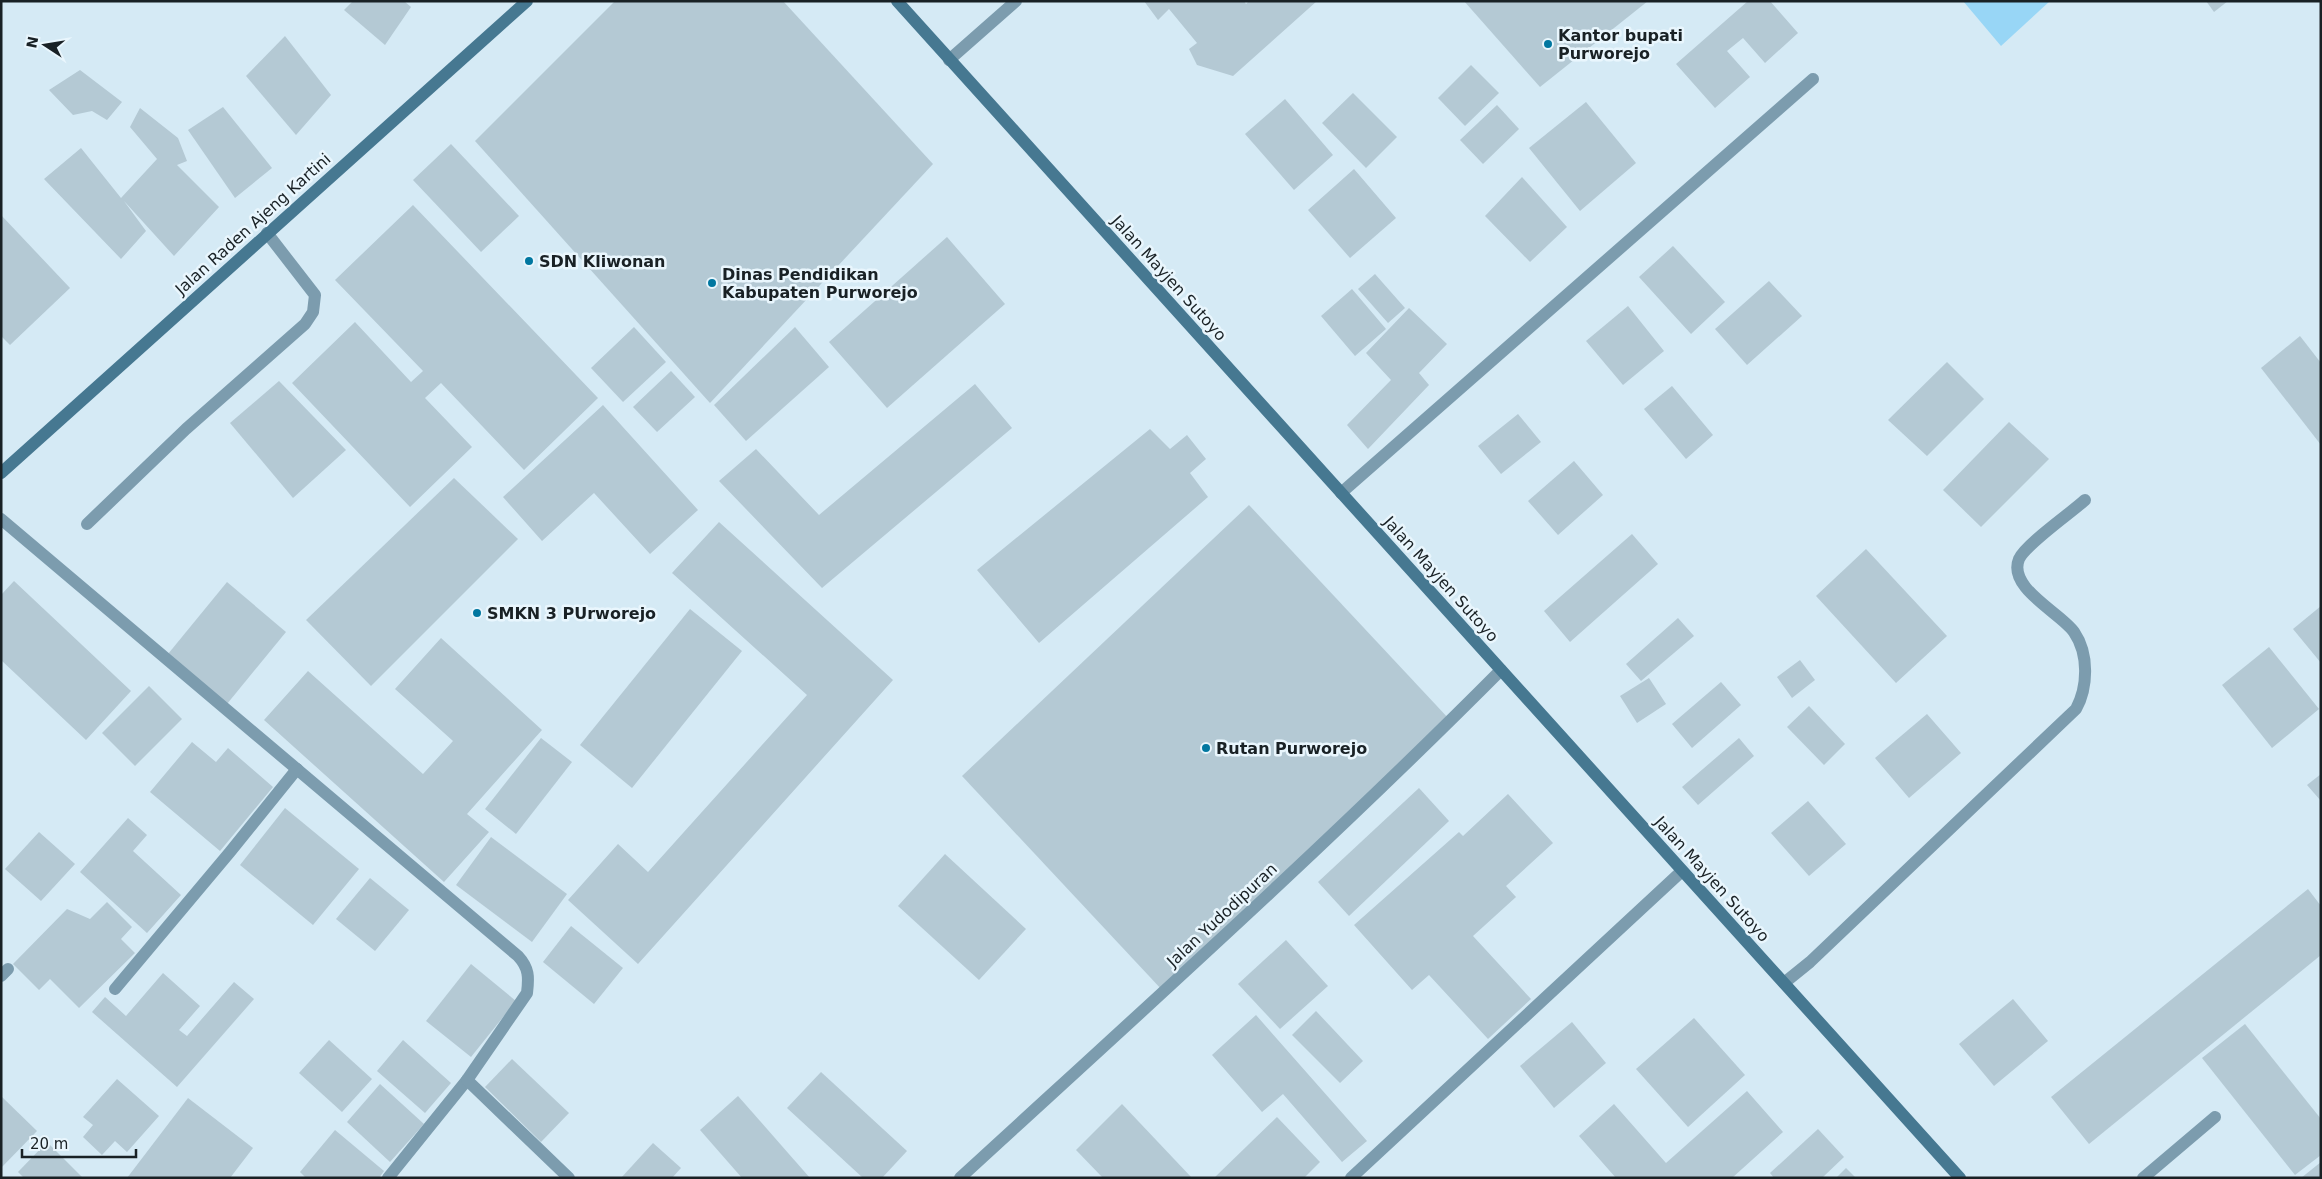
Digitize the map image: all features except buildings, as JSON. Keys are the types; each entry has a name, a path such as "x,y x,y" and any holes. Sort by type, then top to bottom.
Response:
{"main road":[{"name":"Jalan Raden Ajeng Kartini","path":"1,473 267,232 527,1"},
{"name":"Jalan Mayjen Sutoyo","path":"897,1 1960,1178"}],"street":[{"path":"949,60 1016,1"},
{"path":"1341,493 1813,79"},
{"path":"88,524 186,429 306,324 313,312 315,295 267,232"},
{"path":"1784,983 1810,962 2076,709 2084,690 2086,676 2084,659 2074,632 2028,590 2020,581 2018,571 2019,560 2027,549 2085,500"},
{"path":"1,519 297,768 526,965 529,978 527,992 467,1080 388,1178"},
{"name":"Jalan Yudodipuran","path":"960,1178 1231,929 1438,733 1501,670"},
{"path":"115,989 230,852 297,768"},
{"path":"1351,1178 1682,871"},
{"path":"467,1080 569,1178"},
{"path":"2143,1178 2215,1117"}],"shaded area":[{"path":"1963,1 2050,1 2001,46"}],"place":[{"name":"Kantor bupati Purworejo","path":"1548,44"},
{"name":"SDN Kliwonan","path":"529,261"},
{"name":"Dinas Pendidikan Kabupaten Purworejo","path":"712,283"},
{"name":"SMKN 3 PUrworejo","path":"477,613"},
{"name":"Rutan Purworejo","path":"1206,748"}]}
